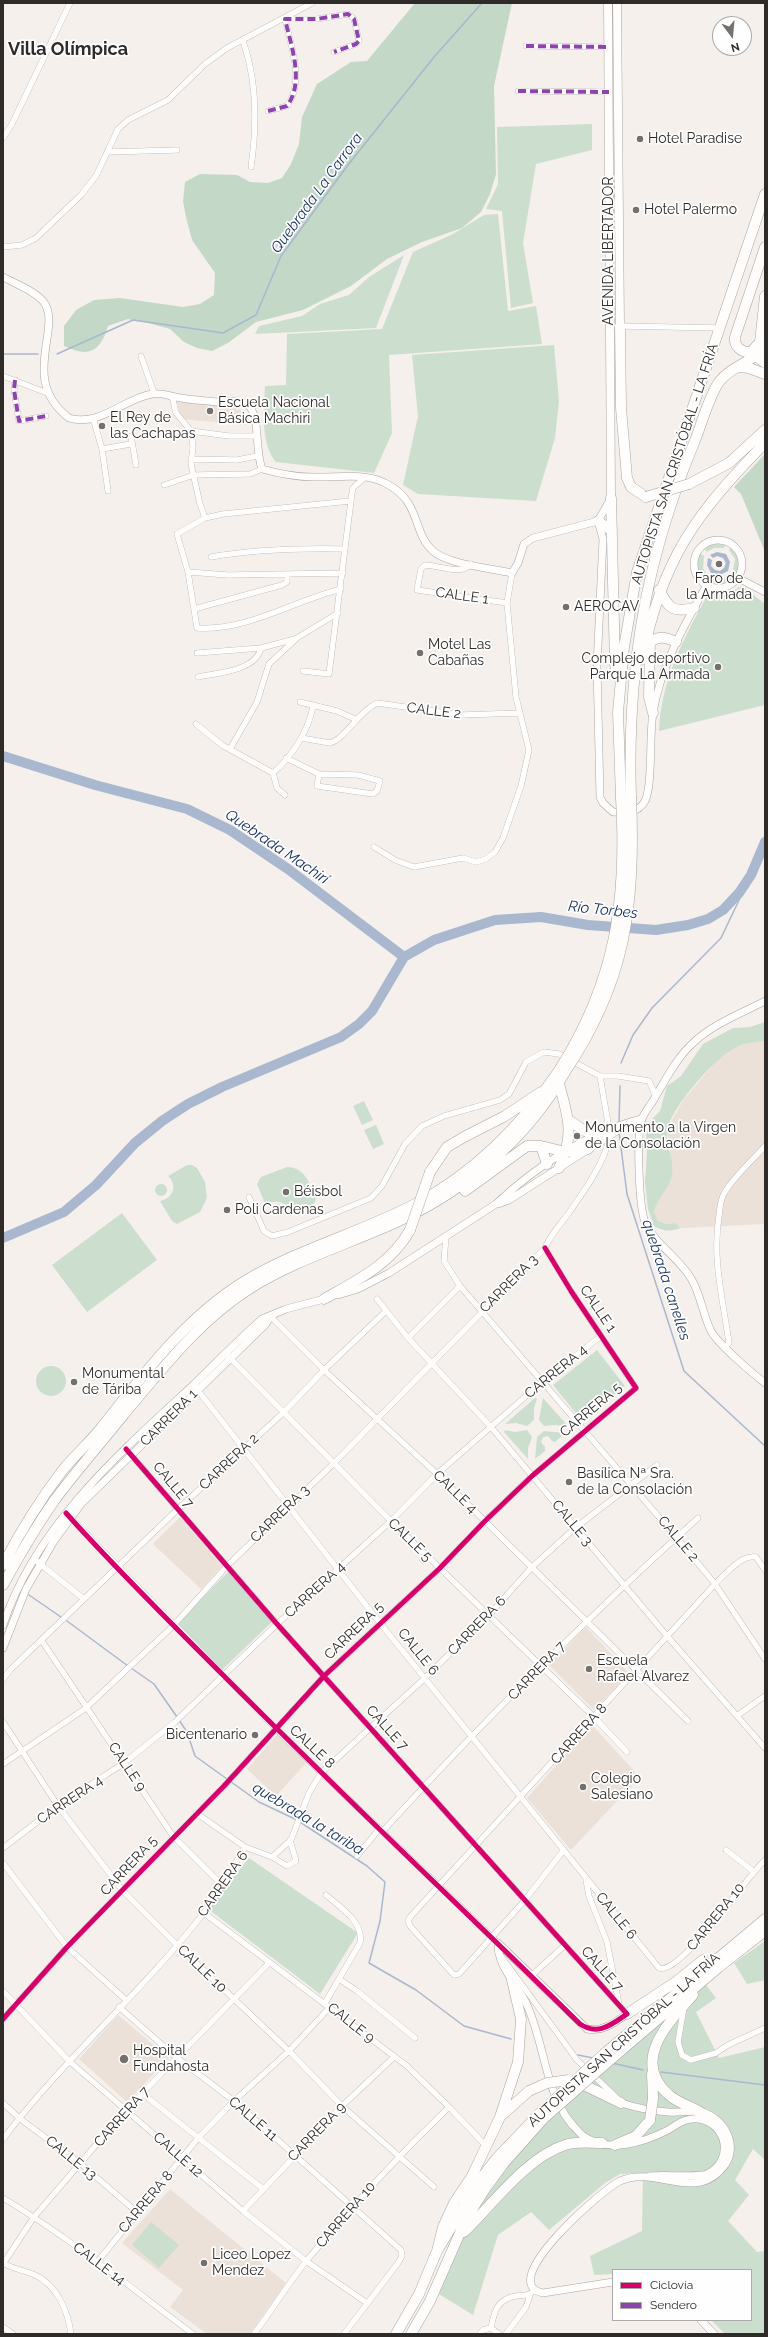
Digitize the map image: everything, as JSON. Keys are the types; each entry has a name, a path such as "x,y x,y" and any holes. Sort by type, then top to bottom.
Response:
{"highway":[{"name":"AUTOPISTA SAN CRISTÓBAL - LA FRÍA","path":"3,1585 26,1543 63,1489 181,1346 212,1317 250,1289 277,1273 382,1228 444,1197 483,1168 516,1140 540,1112 559,1084 572,1049 593,1005 613,946 621,903 623,871 618,712 626,628 637,572 765,194"},
{"path":"765,247 735,337 738,348 754,354 765,363"},
{"path":"754,354 760,342 765,296"},
{"path":"620,326 621,408 627,478 631,487 646,497 689,484 728,463 765,430"},
{"path":"739,368 754,354 765,348"},
{"path":"632,708 633,677 644,601 662,528 680,475 718,383 731,371 739,368 749,368 765,374"},
{"name":"AUTOPISTA SAN CRISTÓBAL - LA FRÍA","path":"3,1565 34,1510 63,1470 175,1338 209,1306 244,1281 273,1266 419,1202 460,1176 512,1131 547,1087 563,1071 596,1021 623,945 631,901 633,871 630,755 632,708 638,696 648,643 648,630 659,590 676,552 712,499 765,443"},
{"path":"611,498 615,665 620,684"},
{"path":"598,521 612,531"},
{"path":"659,590 673,609 682,611 694,608"},
{"path":"653,713 649,697 648,643 666,637 676,642"},
{"path":"559,1084 570,1121 570,1135 566,1152 559,1168"},
{"path":"324,1299 363,1277 390,1257 403,1243 410,1230 430,1172 440,1155 451,1145 505,1116 547,1087"},
{"path":"570,1121 586,1131 609,1132"},
{"path":"382,1228 391,1228 433,1209 477,1182 527,1146 541,1146 566,1152 588,1149"},
{"path":"541,1146 547,1164"},
{"name":"AUTOPISTA SAN CRISTÓBAL - LA FRÍA","path":"396,2334 419,2294 437,2251 479,2181 496,2159 541,2116 738,1940 765,1919"},
{"name":"AUTOPISTA SAN CRISTÓBAL - LA FRÍA","path":"608,2056 765,1931"},
{"path":"623,2010 677,1981 706,1958 738,1940"},
{"path":"615,2145 636,2136 650,2120 653,2098 652,2057 660,2035 684,2005 719,1967"},
{"path":"437,2251 443,2227 454,2203 487,2147 500,2117 520,2049 521,2019 512,1980"},
{"path":"652,2057 656,2078 662,2088 683,2105 700,2112"},
{"path":"500,2117 529,2091 547,2083 569,2080 589,2086 621,2103"},
{"name":"AUTOPISTA SAN CRISTÓBAL - LA FRÍA","path":"411,2334 430,2301 459,2236 485,2189 541,2116"},
{"path":"459,2236 542,2156 565,2145 579,2142 602,2143"}],"main road":[{"name":"AVENIDA LIBERTADOR","path":"608,3 611,498"},
{"name":"AVENIDA LIBERTADOR","path":"617,3 620,326"}],"street":[{"path":"3,138 12,124 70,3"},
{"path":"3,247 29,242 45,232 91,184 118,129 128,120 168,100 216,56 312,3"},
{"path":"285,19 317,19 348,14 354,20 359,41 356,44 334,52"},
{"path":"268,111 287,106 294,94 296,70 285,19"},
{"path":"243,41 250,60 254,93 254,147 251,167"},
{"path":"526,46 609,47"},
{"path":"518,91 609,92"},
{"path":"107,152 177,150"},
{"path":"3,278 38,297 48,313 43,365 47,393"},
{"path":"620,326 720,328"},
{"path":"141,356 154,393"},
{"path":"3,376 47,393 69,418 81,420 93,418 154,393 242,402 248,405 255,419 257,456 262,469"},
{"path":"15,380 14,390 19,421 46,416"},
{"path":"172,396 176,413 191,431 193,447 191,459 200,504 205,518"},
{"path":"93,418 102,449 108,491"},
{"path":"191,431 229,436 257,436"},
{"path":"131,436 136,466"},
{"path":"102,449 132,444"},
{"path":"191,459 237,460 257,456"},
{"path":"164,485 194,475 250,474 262,469 280,475 364,478 388,484 410,504 428,545 434,552 445,558 512,573"},
{"path":"304,671 329,674 343,574 350,501 353,488 364,478"},
{"path":"374,847 395,860 414,867 463,858 476,862 486,859 495,852 506,831 521,786 529,750 516,697 507,603 512,573 527,541 598,521 611,498"},
{"path":"341,589 242,623 209,628 197,628 188,572 176,534 205,518 350,501"},
{"path":"598,521 603,539 597,666 600,791 603,803 613,812 637,810 646,798 653,713 664,674 676,642 707,585"},
{"path":"711,540 727,541 739,550 743,564 738,578 732,584 722,588 707,585 698,578 694,563 699,549 711,540"},
{"path":"210,557 248,551 307,548 345,549"},
{"name":"CALLE 1","path":"471,564 464,570 425,565 421,569 417,590 507,603"},
{"path":"188,572 228,575 343,574"},
{"path":"194,610 285,584 287,575"},
{"path":"738,578 765,592"},
{"path":"230,749 257,702 269,664 297,638 338,614"},
{"path":"197,653 261,648 297,638"},
{"path":"198,677 244,666 256,658 261,648"},
{"path":"300,702 337,711 355,719"},
{"name":"CALLE 2","path":"301,738 322,742 334,741 342,737 355,719 377,703 462,715 520,712"},
{"path":"273,773 301,738 310,720 313,706"},
{"path":"196,724 230,749 273,773 277,788 285,796"},
{"path":"286,758 319,774 358,775 380,781 377,791 373,794 317,786 319,774"},
{"path":"765,1001 695,1040 675,1064 641,1122 639,1173 645,1220 653,1235 684,1266 704,1307 712,1332 718,1342 726,1346 751,1373 765,1383"},
{"path":"249,1197 258,1219 266,1233 272,1236 288,1232 371,1198 382,1186 396,1158 412,1134 422,1126 444,1116 500,1100 509,1094 523,1066 535,1055 544,1052 559,1054 600,1076 618,1076 649,1081 656,1096"},
{"path":"600,1076 609,1132"},
{"path":"496,1204 547,1164 566,1152 625,1125 641,1122"},
{"path":"496,1204 509,1200 588,1149 609,1132"},
{"name":"CARRERA 3","path":"3,1764 86,1708 173,1626 227,1566 377,1420 545,1248 551,1234 569,1213 599,1168 609,1132"},
{"path":"726,1346 728,1343 720,1297 716,1233 721,1203 724,1192 765,1146"},
{"name":"CARRERA 1","path":"3,1625 19,1584 54,1541 68,1516 126,1449 228,1356 266,1324 270,1316 286,1309 324,1299 371,1283 496,1204"},
{"name":"CALLE 2","path":"446,1236 444,1261 460,1286 715,1584 765,1659"},
{"name":"CALLE 1","path":"545,1248 633,1383"},
{"path":"408,1338 460,1286"},
{"name":"CALLE 3","path":"377,1300 408,1338 491,1427 667,1636 738,1715 765,1748"},
{"name":"CARRERA 2","path":"3,1679 11,1669 42,1641 84,1599 118,1569 178,1509 283,1413 324,1370 386,1311"},
{"name":"CALLE 4","path":"270,1316 324,1370 437,1474 688,1721"},
{"name":"CARRERA 4","path":"3,1848 58,1806 124,1763 174,1722 277,1624 390,1522 437,1474 542,1382 601,1336"},
{"name":"CALLE 5","path":"228,1356 390,1522 594,1717 628,1752"},
{"name":"CARRERA 5","path":"3,2019 67,1948 123,1891 173,1836 231,1779 275,1728 324,1676 439,1569 485,1521 532,1476 636,1388 633,1383"},
{"name":"CARRERA 1","path":"68,1516 132,1454 195,1387"},
{"name":"CALLE 6","path":"195,1387 242,1449 289,1505 338,1570 520,1798 659,1968 664,1969"},
{"name":"CALLE 7","path":"126,1449 132,1454 277,1624 525,1900 564,1946 623,2010"},
{"name":"CARRERA 6","path":"3,2139 19,2118 69,2061 177,1945 204,1913 245,1847 272,1857 290,1840 309,1793 322,1773 425,1678 488,1616 532,1567 575,1528 630,1484 657,1465"},
{"name":"CALLE 8","path":"68,1516 173,1626 275,1728 492,1937"},
{"name":"CARRERA 7","path":"357,1856 586,1620 698,1518"},
{"name":"CARRERA 8","path":"492,1937 459,1974 454,1975 410,1926 408,1921 439,1885 637,1671 715,1584 742,1559 756,1557 765,1570"},
{"path":"37,1562 84,1599"},
{"name":"CARRERA 1","path":"3,1648 37,1562"},
{"name":"CALLE 9","path":"42,1641 173,1836 222,1885"},
{"path":"738,1715 765,1696"},
{"name":"CALLE 10","path":"3,1722 58,1806 123,1891 234,2000 289,2051 342,2106 434,2187"},
{"path":"196,1813 245,1847"},
{"path":"272,1857 287,1866 292,1866 296,1861 290,1840"},
{"path":"726,1850 753,1871"},
{"path":"563,1851 525,1900 492,1937 587,2029 596,2031 604,2029 623,2010 607,1942 589,1896 586,1878"},
{"name":"CARRERA 10","path":"664,1969 692,1950 753,1871 765,1860"},
{"path":"3,1863 67,1948 126,2000"},
{"path":"325,2003 360,1944 361,1937 359,1928 348,1914 326,1895"},
{"name":"CALLE 9","path":"204,1913 394,2056 449,2107 487,2147"},
{"path":"498,1943 498,1951 530,2012 548,2078 564,2114 581,2134 602,2143 615,2145 644,2141 682,2121 693,2118 701,2119 718,2130 725,2141 725,2152 719,2166 706,2174 629,2178 618,2182 588,2206 537,2259 529,2276 532,2293 526,2307 506,2334"},
{"path":"531,1976 564,1946"},
{"path":"498,1951 577,2060 621,2103 647,2110 700,2112 721,2125 728,2135 731,2152 725,2164 714,2176 701,2182 674,2182 650,2176"},
{"name":"CARRERA 7","path":"3,2263 34,2217 126,2110 269,1963"},
{"path":"339,1979 415,2038"},
{"name":"CALLE 12","path":"3,1991 69,2061 126,2110 243,2210 306,2261 367,2303"},
{"path":"684,2005 678,2042 682,2055 691,2060 716,2053 728,2045 765,2028"},
{"name":"CALLE 11","path":"119,2007 176,2057 234,2101 401,2250 402,2256 398,2263 367,2303"},
{"name":"CARRERA 8","path":"98,2261 199,2137 234,2101 289,2051 330,2007"},
{"name":"CARRERA 9","path":"243,2210 262,2188 342,2106 394,2056"},
{"path":"143,2094 262,2188"},
{"name":"CALLE 13","path":"3,2103 19,2118 81,2164 138,2213"},
{"name":"CARRERA 10","path":"254,2334 306,2261 397,2156 449,2107"},
{"name":"CALLE 14","path":"3,2198 34,2217 98,2261 193,2334"},
{"path":"3,2263 34,2275 52,2288 66,2313 71,2334"},
{"path":"491,2328 495,2309 499,2303 515,2296 532,2293 551,2293 612,2282"},
{"path":"344,2334 367,2303"},
{"path":"701,2321 714,2334"},
{"path":"3,2327 13,2334"},
{"path":"480,2334 483,2330 491,2328"},
{"path":"491,2328 499,2334"}],"shaded area":[{"name":"Escuela Nacional Básica Machiri","path":"177,401 238,408 244,413 247,425 181,419"},
{"path":"765,1041 765,1224 680,1228 676,1223 667,1224 658,1221 654,1211 656,1204 671,1178 670,1143 667,1133 673,1118 684,1099 718,1059 733,1048 751,1042"},
{"path":"180,1517 222,1566 201,1589 153,1544"},
{"name":"Escuela Rafael Alvarez","path":"586,1627 629,1673 594,1710 549,1665"},
{"name":"Colegio Salesiano","path":"592,1725 640,1777 571,1850 527,1798"},
{"path":"278,1734 307,1762 276,1796 247,1769"},
{"name":"Hospital Fundahosta","path":"118,2015 169,2058 127,2102 79,2059"},
{"name":"Liceo Lopez Mendez","path":"170,2189 286,2283 250,2334 207,2334 170,2307 183,2290 122,2243"}],"green space":[{"path":"415,3 512,3 494,86 496,174 490,194 481,212 462,228 422,242 387,259 351,286 303,310 256,322 228,343 212,351 197,348 184,342 170,329 128,319 108,326 101,342 92,350 80,352 64,346 64,326 76,310 94,300 120,298 183,307 200,304 214,295 215,273 192,240 186,217 183,201 185,182 200,174 237,175 250,182 268,183 282,178 291,164 299,144 302,117 317,84 351,62 367,61"},
{"path":"592,124 592,150 536,164 523,243 533,303 511,308 502,211 486,209 498,184 497,127"},
{"path":"498,214 508,311 536,306 542,344 389,355 392,433 374,473 276,462 267,445 265,436 265,386 286,385 287,334 382,329 413,252 453,234 484,215"},
{"path":"404,255 376,328 255,334 259,326 302,316 320,304 349,295 369,277"},
{"path":"554,345 559,401 555,438 536,501 418,494 403,485 418,416 412,355"},
{"path":"765,454 765,552 741,494 734,487"},
{"path":"716,542 726,543 724,548 714,548 707,552 703,548"},
{"path":"732,546 740,560 738,574 733,571 735,559 729,550"},
{"path":"699,553 704,556 703,568 708,577 705,581 700,575 698,568 697,561"},
{"path":"730,576 734,579 722,585 711,584 713,579 721,580"},
{"name":"Complejo deportivo Parque La Armada","path":"742,586 765,604 765,705 659,731 664,694 675,660 690,627 708,594 725,595"},
{"path":"765,1022 765,1041 741,1045 725,1054 704,1074 674,1113 667,1134 672,1162 671,1179 654,1211 658,1221 667,1224 676,1223 680,1228 667,1230 654,1226 648,1209 645,1182 647,1152 646,1132 652,1119 660,1111 667,1086 681,1076 703,1044 733,1028 750,1027"},
{"path":"364,1101 373,1120 362,1125 353,1106"},
{"path":"376,1125 384,1144 373,1149 364,1130"},
{"path":"187,1165 192,1165 197,1168 205,1182 207,1198 200,1212 177,1224 172,1221 160,1201 168,1198 173,1191 173,1183 168,1176"},
{"name":"Béisbol","path":"287,1167 303,1173 316,1200 312,1207 291,1216 288,1208 282,1203 274,1202 266,1206 257,1184 261,1177"},
{"path":"163,1184 166,1185 166,1195 159,1196 156,1195 155,1188 156,1185"},
{"path":"282,1204 285,1205 285,1215 278,1216 275,1215 274,1208 275,1205"},
{"path":"122,1213 157,1260 87,1312 52,1265"},
{"path":"597,1350 625,1386 582,1421 553,1385"},
{"path":"51,1366 62,1370 66,1381 62,1392 51,1396 40,1392 36,1381 40,1370"},
{"path":"535,1398 537,1399 534,1408 534,1420 527,1426 516,1423 505,1424"},
{"path":"543,1398 567,1425 567,1427 555,1425 544,1426 539,1420"},
{"path":"505,1430 515,1432 527,1430 532,1437 528,1448 528,1459 504,1432"},
{"path":"544,1431 565,1433 555,1442 548,1436 543,1437 541,1442 545,1447 545,1451 535,1459 537,1437"},
{"path":"229,1571 273,1621 222,1670 176,1624"},
{"path":"249,1858 358,1933 320,1994 208,1909"},
{"path":"765,1941 765,1980 747,1984 734,1963"},
{"path":"704,1982 716,1998 696,2012 719,2058 765,2047 765,2160 753,2149 735,2180 749,2195 728,2221 757,2252 765,2251 765,2334 725,2334 712,2321 752,2321 752,2269 612,2269 612,2274 594,2275 590,2256 642,2231 643,2173 620,2174 605,2183 549,2230 531,2212 498,2235 473,2315 439,2294 460,2243 478,2206 508,2164 560,2108"},
{"path":"151,2222 179,2245 159,2268 132,2245"}],"water":[{"path":"717,552 726,554 730,562 728,571 720,575 711,573 707,565 708,558 712,560 711,566 715,570 720,571 724,568 726,563 723,558 717,556 713,558 710,555"}],"waterway":[{"name":"Quebrada La Carrora","path":"57,354 133,320 223,333 256,315 281,256 348,165 434,57 482,3"},
{"name":"Quebrada La Carrora","path":"3,354 38,354"},
{"name":"Quebrada Machirí","path":"3,756 95,785 187,809 230,830 288,869 404,957"},
{"name":"Río Torbes","path":"3,1238 64,1212 96,1185 135,1143 162,1121 188,1104 222,1087 341,1037 359,1024 372,1011 404,957 434,940 495,920 541,917 588,925 656,930 688,925 708,919 723,910 739,893 751,875 765,842"},
{"name":"quebrada canelles","path":"621,1063 633,1035 652,1008 721,938 751,875"},
{"name":"quebrada canelles","path":"619,1124 620,1086"},
{"name":"quebrada canelles","path":"619,1132 627,1194 684,1371 765,1446"},
{"name":"quebrada la tariba","path":"29,1595 61,1617"},
{"name":"quebrada la tariba","path":"67,1621 128,1666"},
{"name":"quebrada la tariba","path":"131,1668 154,1684 177,1717"},
{"name":"quebrada la tariba","path":"179,1720 187,1732 195,1756 259,1802 297,1820"},
{"name":"quebrada la tariba","path":"300,1822 367,1866 385,1882 380,1921 369,1963 416,1990 464,2026 511,2039"},
{"name":"quebrada la tariba","path":"578,2055 593,2058"},
{"name":"quebrada la tariba","path":"612,2063 643,2070"},
{"name":"quebrada la tariba","path":"661,2072 765,2085"}],"marked path":[{"path":"268,111 287,106 295,86 295,64 285,19 317,19 348,14 354,19 359,41 356,44 334,52"},
{"path":"526,46 609,47"},
{"path":"518,91 609,92"},
{"path":"15,380 14,390 19,421 46,416"}],"cycle path":[{"path":"3,2019 67,1947 224,1786 324,1676 439,1569 485,1521 532,1476 636,1388 571,1291 545,1248"},
{"path":"66,1513 143,1595 267,1719 580,2024 593,2029 604,2028 627,2014 277,1624 126,1449"}],"place":[{"name":"Hotel Paradise","path":"640,139"},
{"name":"Hotel Palermo","path":"636,210"},
{"name":"Escuela Nacional Básica Machiri","path":"210,411"},
{"name":"El Rey de las Cachapas","path":"102,426"},
{"name":"Faro de la Armada","path":"719,564"},
{"name":"AEROCAV","path":"566,607"},
{"name":"Motel Las Cabañas","path":"420,653"},
{"name":"Complejo deportivo Parque La Armada","path":"718,667"},
{"name":"Monumento a la Virgen de la Consolación","path":"577,1136"},
{"name":"Béisbol","path":"286,1192"},
{"name":"Poli Cardenas","path":"227,1210"},
{"name":"Monumental de Táriba","path":"74,1382"},
{"name":"Basílica Nª Sra. de la Consolación","path":"569,1482"},
{"name":"Escuela Rafael Alvarez","path":"589,1669"},
{"name":"Bicentenario","path":"255,1735"},
{"name":"Colegio Salesiano","path":"583,1787"},
{"name":"Hospital Fundahosta","path":"124,2059"},
{"name":"Liceo Lopez Mendez","path":"204,2263"}],"district":[{"name":"Villa Olímpica","path":"68,50"}]}
